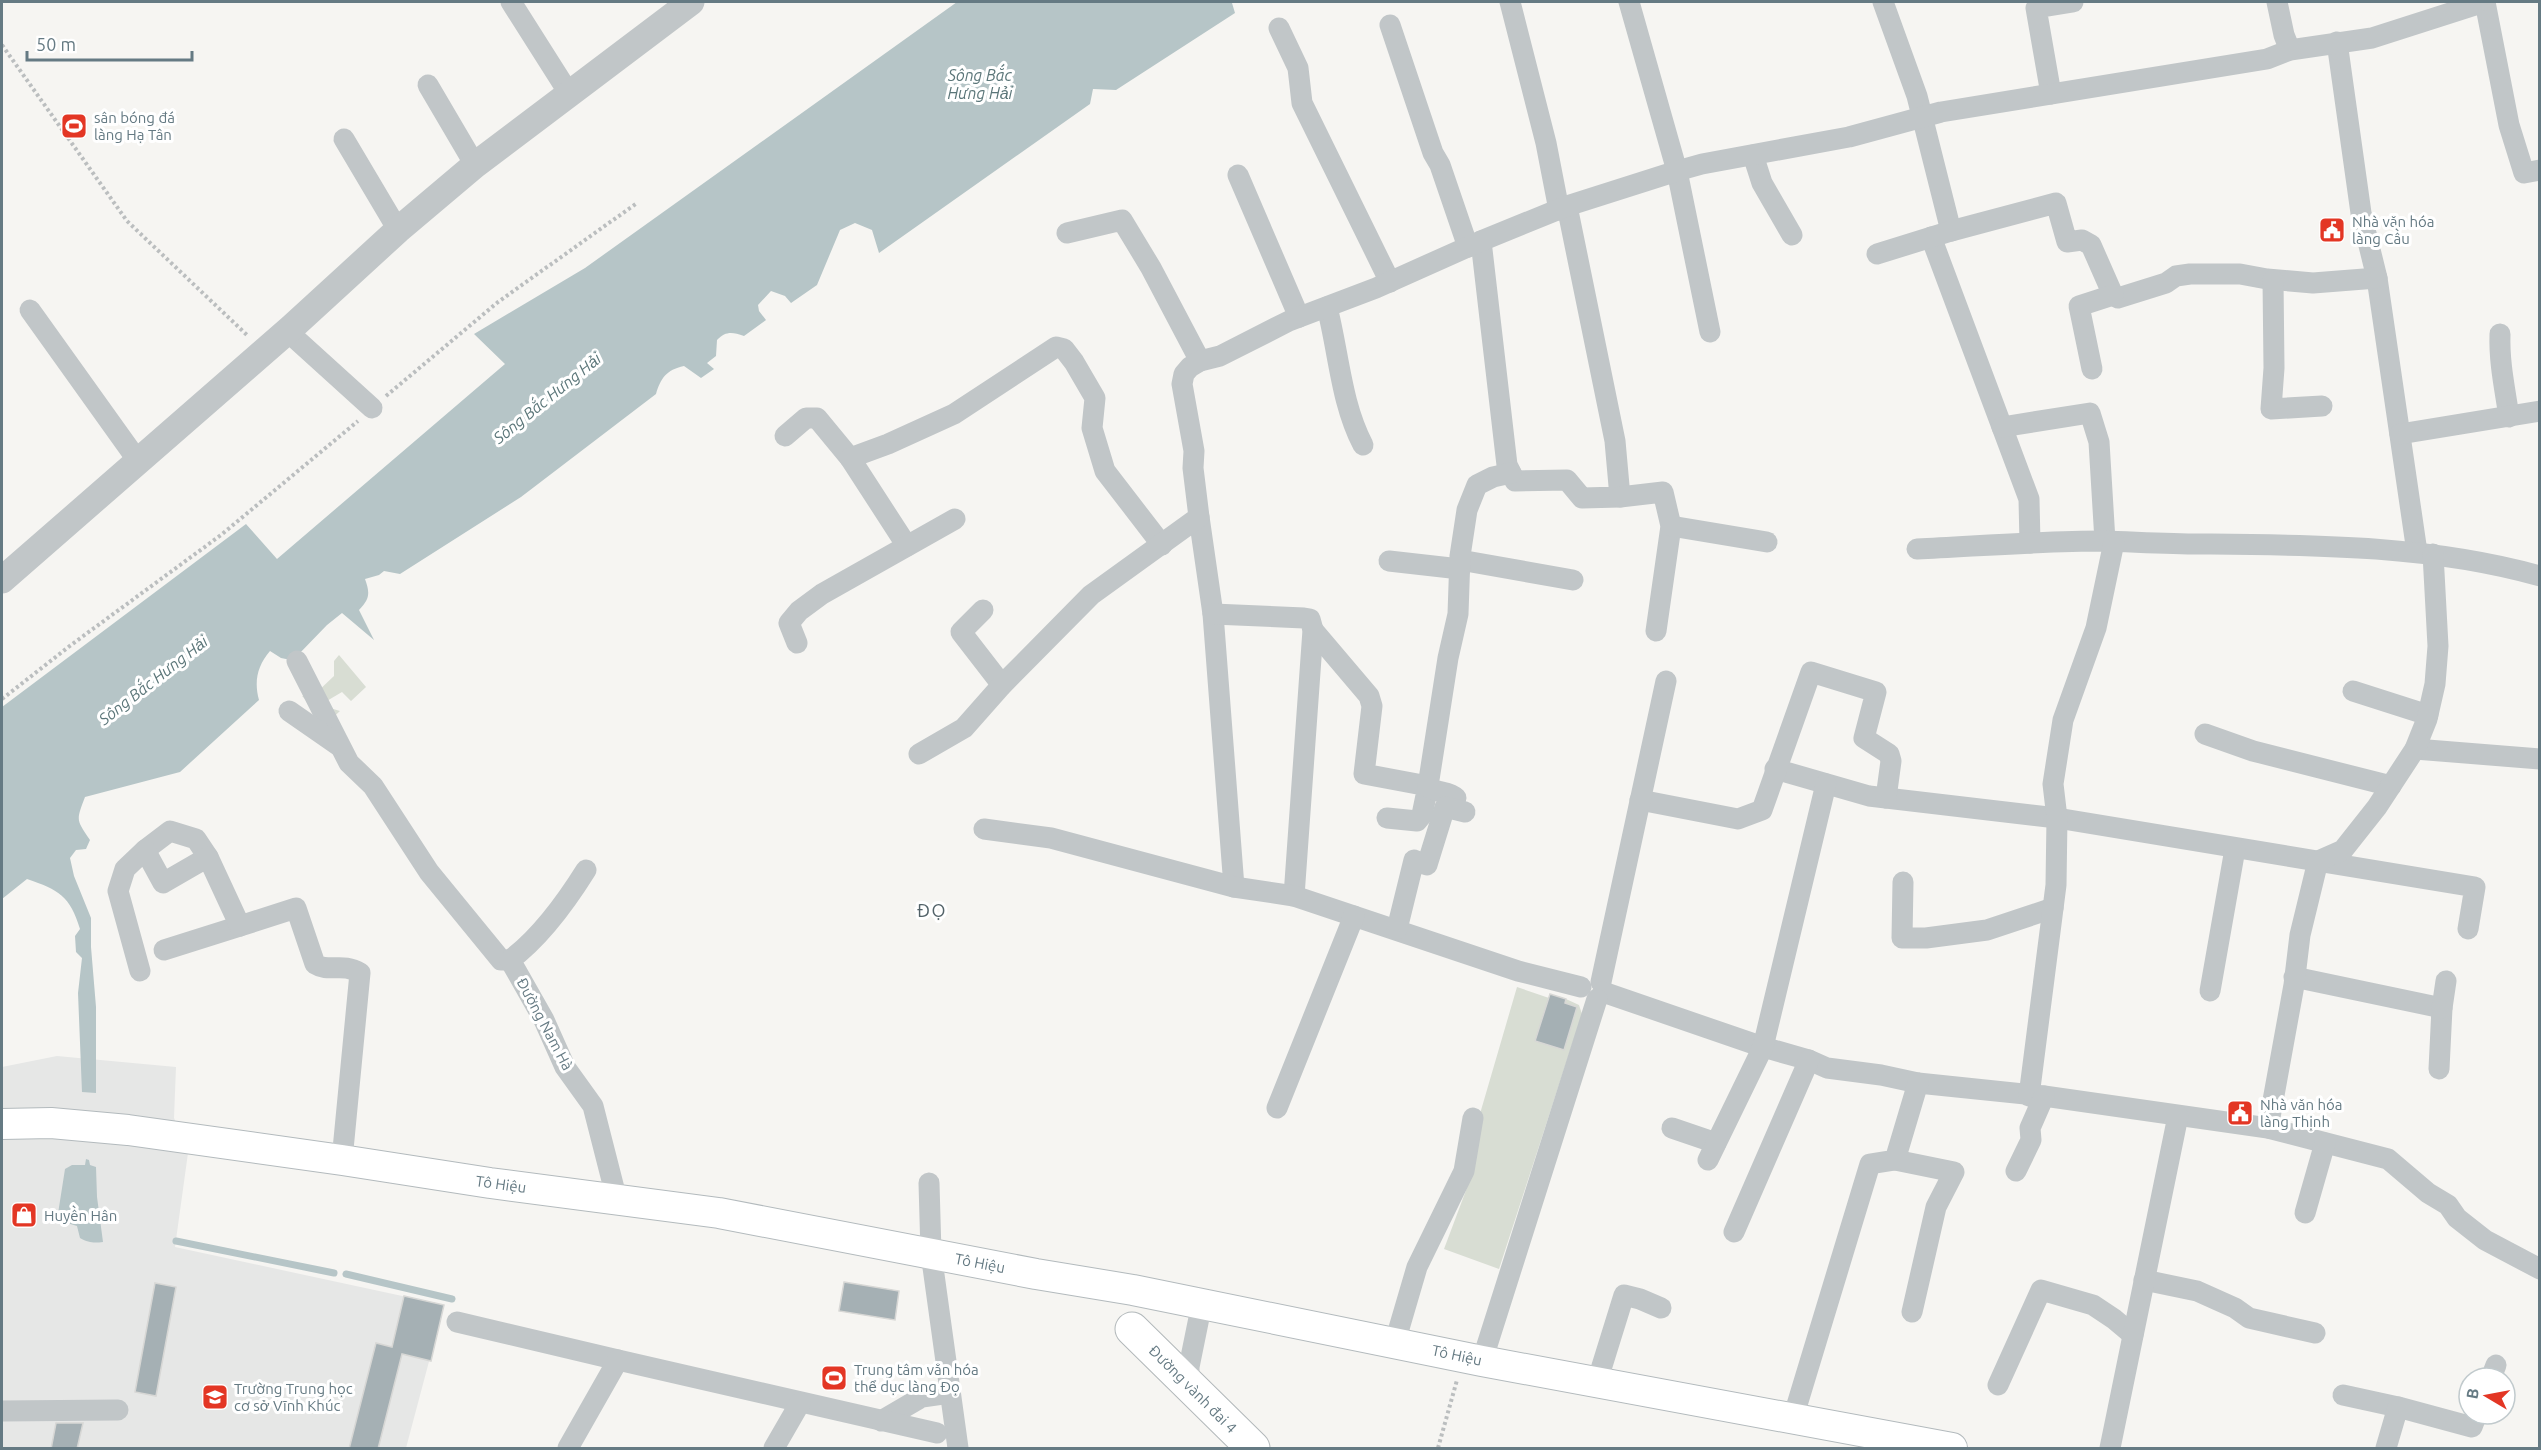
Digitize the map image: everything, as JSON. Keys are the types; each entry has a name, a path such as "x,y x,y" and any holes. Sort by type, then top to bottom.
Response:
{"main road":[{"name":"Tô Hiệu","path":"2,1124 51,1123 128,1130 719,1213 1202,1303 1473,1359 1952,1449"},
{"name":"Đường vành đai 4","path":"1132,1329 1253,1449"}],"street":[{"path":"511,2 570,95"},
{"path":"1510,2 1563,208 1615,441 1620,497"},
{"path":"1629,2 1677,171 1710,332"},
{"path":"1883,2 1923,118 1941,234 2002,427 2029,499 2030,543"},
{"path":"2051,94 2036,8 2073,2"},
{"path":"2277,2 2284,35 2290,50"},
{"path":"1234,887 1213,614 1193,468 1194,451 1182,384 1190,367 1200,361 1220,356 1299,317 1390,282 1563,208 1677,171 1849,137 1941,112 2267,59 2290,50 2372,38 2419,25 2475,5 2477,2"},
{"path":"2485,2 2509,125 2524,173 2540,170"},
{"path":"2,580 287,332 398,230 475,165 570,95 684,4"},
{"path":"1390,25 1433,153 1475,244 1507,465 1515,481 1567,480 1582,498 1620,497 1663,492 1671,526 1656,631"},
{"path":"1279,28 1298,68 1302,103 1390,282"},
{"path":"2318,861 2343,850 2391,786 2415,748 2428,715 2438,646 2425,553 2400,434 2377,278 2361,213 2337,42"},
{"path":"428,85 475,165"},
{"path":"344,139 398,230"},
{"path":"1753,155 1762,183 1792,235"},
{"path":"1238,175 1299,317"},
{"path":"1876,254 2056,202 2067,242 2082,240 2091,245 2113,295 2118,298 2166,283 2176,276 2190,274 2240,274 2273,280 2313,283 2377,278"},
{"path":"1067,233 1122,220 1151,268 1200,361"},
{"path":"2273,280 2274,368 2271,409 2322,406"},
{"path":"2092,369 2079,306 2113,295"},
{"path":"1327,308 1335,339 1344,397 1352,425 1363,445"},
{"path":"30,310 138,461"},
{"path":"287,332 372,408"},
{"path":"2500,334 2500,369 2505,381 2509,417"},
{"path":"850,458 888,444 954,414 1056,347 1064,349 1095,398 1092,428 1105,471 1162,545"},
{"path":"2400,434 2540,411"},
{"path":"2002,427 2090,413 2099,442 2109,542 2096,628 2063,720 2053,784 2057,818 2053,908 2036,1096 2030,1128 2031,1140 2016,1171"},
{"path":"784,436 806,418 817,418 850,458 907,546"},
{"path":"1387,818 1417,821 1422,815 1448,658 1458,614 1460,564 1467,510 1477,485 1493,477 1511,473"},
{"path":"919,754 964,728 1002,685 1091,596 1199,517"},
{"path":"797,643 789,623 799,611 822,594 955,519"},
{"path":"1671,526 1767,542"},
{"path":"1917,549 2030,543 2307,544 2425,553 2500,565 2540,576"},
{"path":"1389,561 1460,564 1573,580"},
{"path":"983,610 961,632 1002,685"},
{"path":"1213,614 1310,619 1313,630 1294,896"},
{"path":"1313,630 1369,696 1372,706 1364,774 1428,786 1433,791 1452,794 1461,805 1445,807 1427,865 1414,860 1397,929"},
{"path":"297,661 349,763 373,786 445,893 501,960 510,960"},
{"path":"1640,800 1738,819 1762,810 1811,672 1876,692 1864,738 1889,754 1891,761 1886,798"},
{"path":"1473,1359 1596,990 1666,681"},
{"path":"2353,691 2428,715"},
{"path":"289,711 341,746"},
{"path":"2205,734 2253,750 2391,786"},
{"path":"2415,748 2540,759"},
{"path":"1775,769 1869,796 2057,818 2475,887 2468,929"},
{"path":"1672,1128 1712,1151 1763,1047 1826,784"},
{"path":"984,829 1051,838 1234,887 1294,896 1518,971 1596,990 1763,1047 1809,1060 1827,1068 1881,1075 1918,1083 2036,1096 2268,1128 2388,1159 2428,1193 2448,1205 2457,1218 2485,1240 2540,1269"},
{"path":"140,971 118,891 125,869 170,831 196,838 208,857 240,926"},
{"path":"2210,992 2235,849"},
{"path":"146,850 163,883 208,857"},
{"path":"2268,1128 2300,934 2318,861"},
{"path":"1233,862 1246,880 1259,889"},
{"name":"Đường Nam Hà","path":"586,870 560,909 510,960 544,1020 565,1067 593,1106 616,1200"},
{"path":"1903,882 1902,938 1926,938 1988,930 2053,908"},
{"path":"164,950 296,908 315,964 321,968 350,967 360,973 342,1160"},
{"path":"1277,1108 1354,916"},
{"path":"2294,977 2442,1008"},
{"path":"2439,1069 2442,1008 2446,981"},
{"path":"1734,1232 1809,1060"},
{"path":"1895,1160 1918,1083"},
{"path":"2110,1449 2178,1116"},
{"path":"1395,1342 1417,1267 1464,1171 1473,1118"},
{"path":"2305,1213 2325,1143"},
{"path":"1793,1418 1870,1164 1895,1160 1954,1172 1936,1207 1912,1312"},
{"path":"929,1183 931,1253 958,1449"},
{"path":"2144,1280 2197,1291 2235,1308 2249,1318 2315,1333"},
{"path":"1998,1385 2041,1290 2093,1305 2133,1335"},
{"path":"1597,1382 1624,1295 1661,1308"},
{"path":"1189,1385 1189,1367 1202,1303"},
{"path":"457,1322 937,1433"},
{"path":"568,1449 618,1360"},
{"path":"881,1421 922,1397 950,1393"},
{"path":"2343,1395 2457,1423"},
{"path":"774,1449 800,1403"},
{"path":"2386,1449 2398,1407"},
{"path":"2,1411 118,1410"}],"path":[{"path":"2,45 127,221 263,351"},
{"path":"2,699 70,645 222,535 498,302 637,203"},
{"path":"1438,1449 1473,1359"}],"shaded area":[{"path":"339,655 366,687 351,701 342,692 320,705 340,711 328,722 302,696 314,695 334,676 334,661"},
{"path":"1517,987 1549,998 1535,1041 1563,1050 1577,1007 1565,1003 1566,999 1579,1005 1582,1014 1499,1269 1444,1249 1474,1169 1477,1124"},
{"path":"57,1056 176,1067 174,1118 188,1153 175,1247 444,1305 406,1448 2,1448 2,1067"}],"water":[{"name":"Sông Bắc Hưng Hải","path":"957,2 1234,2 1232,3 1235,13 1116,90 1093,89 1090,104 879,253 872,230 855,223 840,230 817,285 791,303 785,296 771,291 758,305 759,311 766,320 744,336 729,333 717,340 716,356 707,363 714,369 701,378 684,366 669,372 662,379 656,394 521,497 400,574 384,571 365,579 368,596 359,610 374,640 342,613 291,660 281,658 270,651 262,662 258,674 259,700 180,772 85,797 79,820 90,840 86,849 76,850 70,858 74,876 91,918 96,1007 96,1093 82,1092 78,993 82,958 76,952 75,936 80,929 76,918 62,896 27,879 2,899 2,707 246,524 277,559 505,364 474,334 585,268"},
{"path":"86,1159 89,1160 90,1165 96,1167 103,1242 83,1240 80,1238 77,1226 57,1220 65,1169 72,1165 85,1165"}],"building":[{"path":"1550,994 1566,999 1565,1003 1577,1007 1564,1050 1535,1041"},
{"path":"844,1282 899,1291 895,1320 839,1311"},
{"path":"155,1283 176,1287 156,1396 135,1392"},
{"path":"404,1296 444,1305 431,1361 402,1354 378,1449 349,1449 376,1343 392,1347"},
{"path":"56,1423 83,1423 77,1449 51,1449"}],"waterway":[{"path":"176,1241 334,1273"},
{"path":"346,1274 452,1299"}],"place":[{"name":"sân bóng đá làng Hạ Tân","path":"74,126"},
{"name":"Nhà văn hóa làng Cầu","path":"2332,230"},
{"name":"Nhà văn hóa làng Thịnh","path":"2240,1113"},
{"name":"Huyền Hân","path":"24,1215"},
{"name":"Trung tâm văn hóa thể dục làng Đọ","path":"834,1378"},
{"name":"Trường Trung học cơ sở Vĩnh Khúc","path":"215,1397"}],"district":[{"name":"ĐỌ","path":"932,910"}]}
